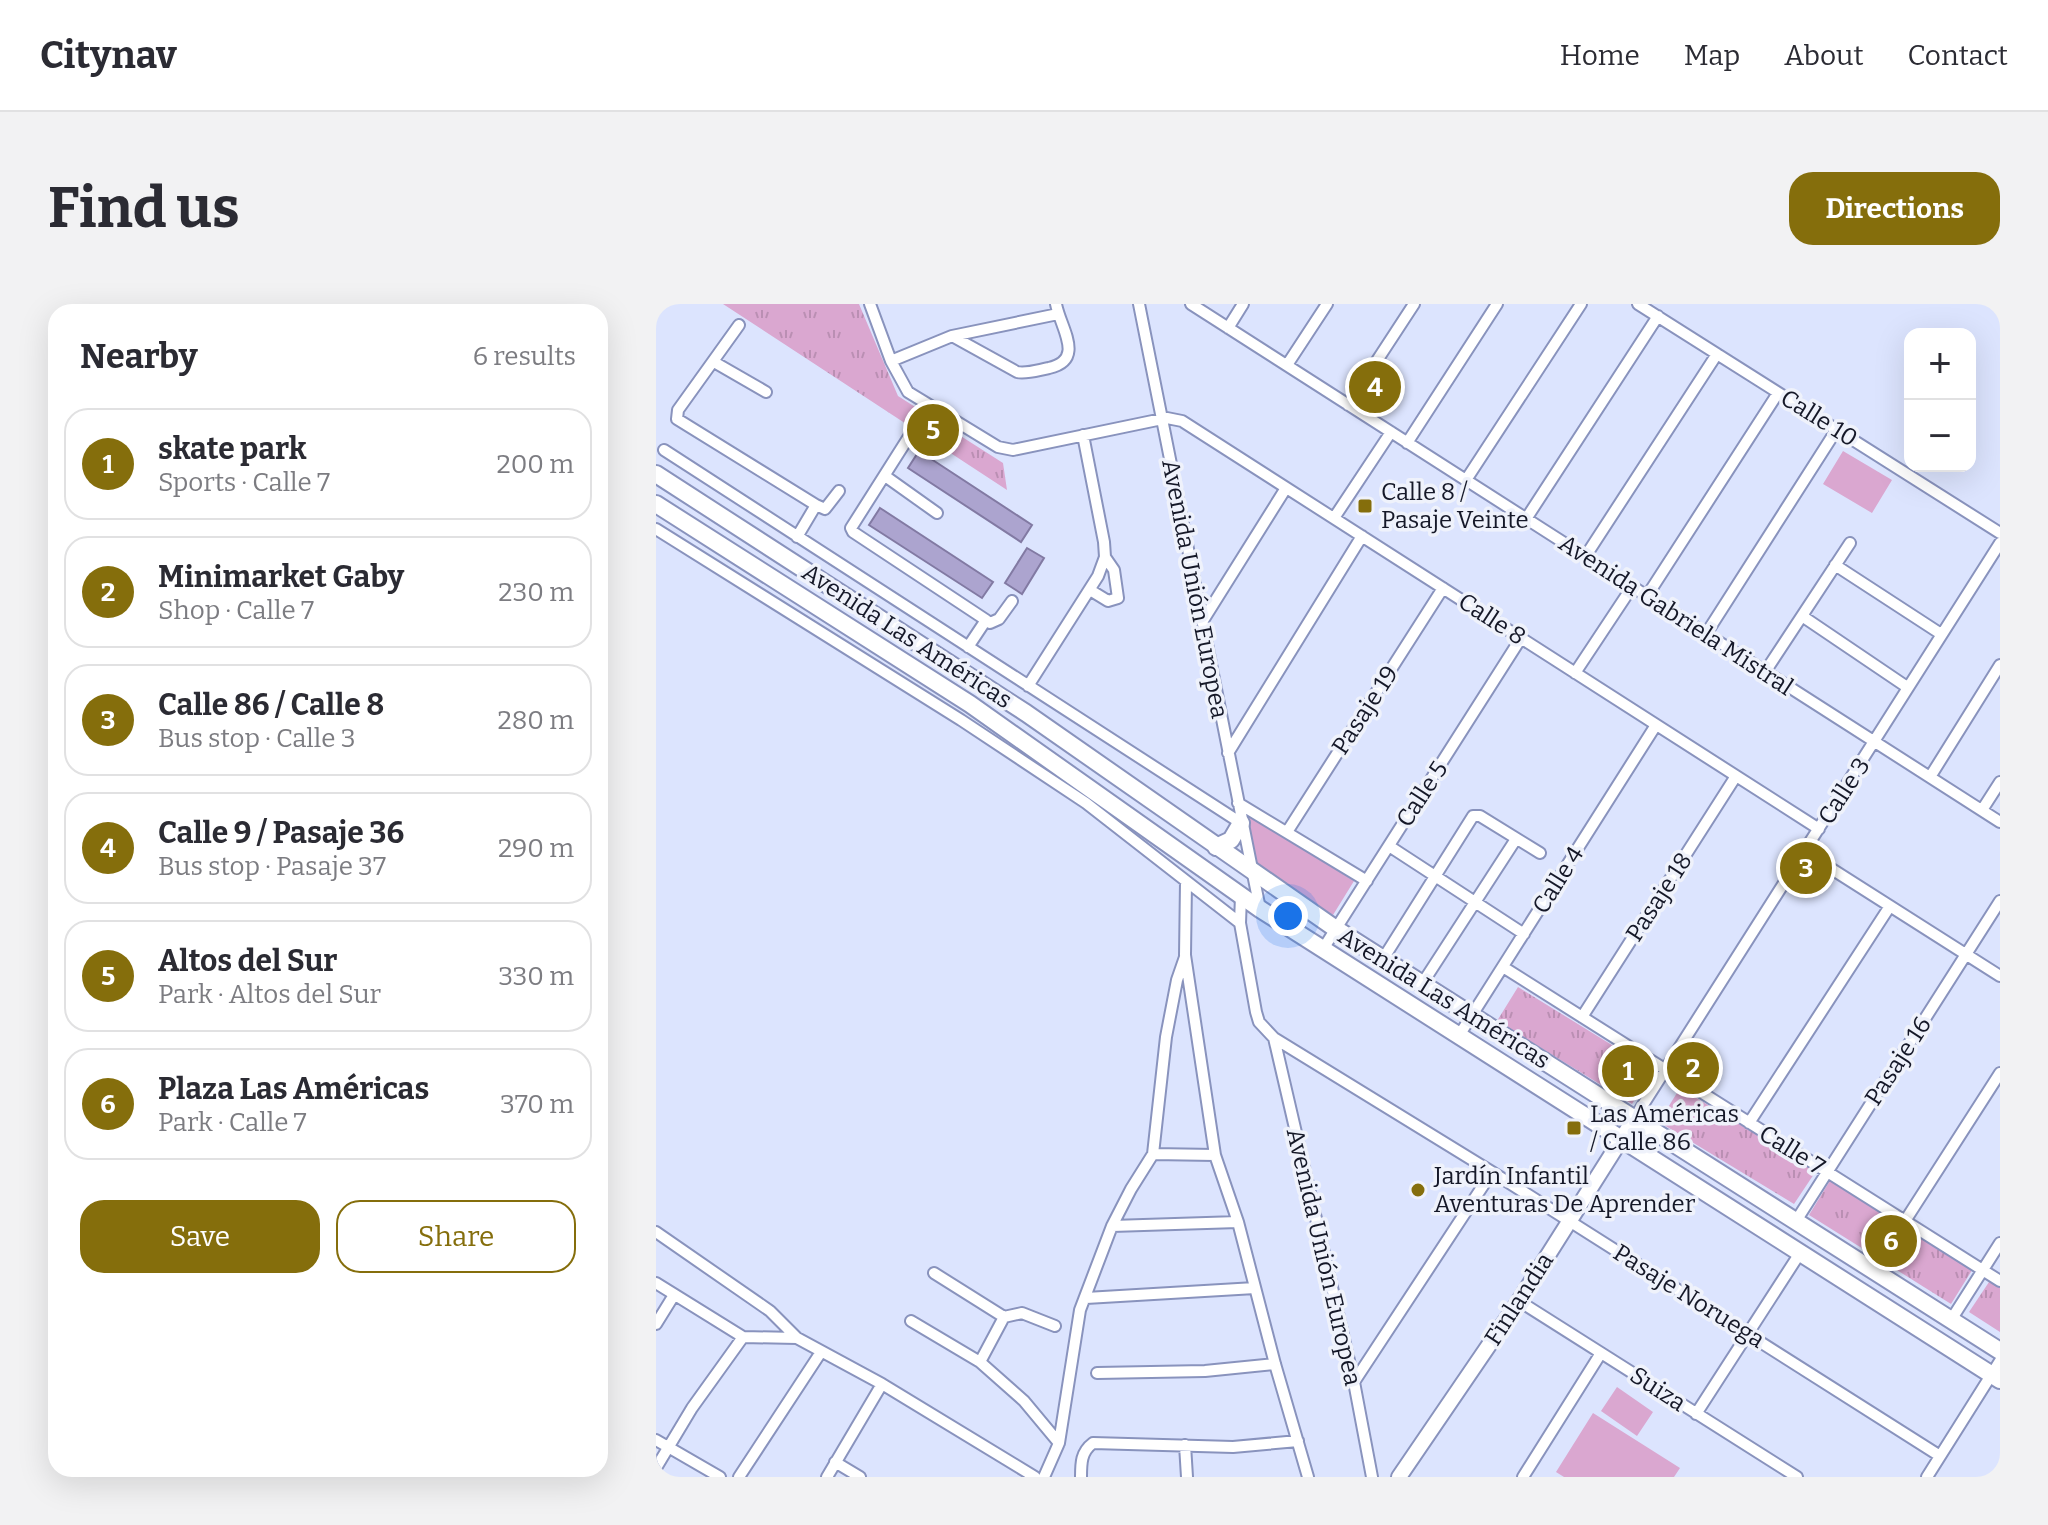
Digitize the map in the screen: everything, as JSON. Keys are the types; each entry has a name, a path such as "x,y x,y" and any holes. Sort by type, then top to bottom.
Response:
{"main road":[{"name":"Avenida Las Américas","path":"656,474 950,662 1336,929 2000,1351"},
{"name":"Avenida Las Américas","path":"656,504 970,704 1085,782 1260,909 1800,1253 1997,1372"},
{"path":"1216,847 1231,840 1241,823"}],"street":[{"path":"870,304 891,361 908,392 1003,449 1013,450 1161,419"},
{"name":"Avenida Unión Europea","path":"1139,304 1260,909"},
{"name":"Avenida Gabriela Mistral","path":"1191,304 2000,822"},
{"path":"1228,328 1243,304"},
{"path":"1287,365 1327,304"},
{"path":"1348,405 1414,304"},
{"path":"1407,443 1497,304"},
{"path":"1466,480 1581,304"},
{"name":"Calle 10","path":"1638,304 2000,533"},
{"path":"891,361 952,336 1057,309 1063,321 1068,347 1066,359 1058,366 1027,373 1013,371 952,336"},
{"path":"1526,519 1658,316"},
{"path":"739,325 678,410 677,419 816,505 825,509 839,491"},
{"path":"1585,557 1717,354"},
{"path":"714,362 766,392"},
{"path":"1647,596 1778,393"},
{"name":"Calle 8","path":"1161,419 1182,421 1819,829"},
{"path":"1706,634 1837,429"},
{"path":"1334,518 1391,432"},
{"path":"910,435 852,524 853,532 990,623 999,619 1012,601"},
{"path":"1028,686 1090,590 1105,557 1083,435"},
{"name":"Avenida Las Américas","path":"664,450 1241,823"},
{"path":"885,476 937,513"},
{"path":"1202,622 1286,488"},
{"path":"797,537 816,505"},
{"path":"656,529 887,673 1061,787 1240,923"},
{"path":"1228,753 1362,536"},
{"path":"1765,672 1850,543"},
{"name":"Calle 3","path":"1634,1119 2000,543"},
{"path":"1090,590 1108,601 1118,598 1114,570 1105,557"},
{"path":"1835,565 1941,634"},
{"path":"1575,673 1632,587"},
{"name":"Pasaje 19","path":"1287,832 1443,588"},
{"path":"1802,616 1907,687"},
{"path":"968,647 986,620"},
{"name":"Calle 5","path":"1323,949 1521,638"},
{"path":"1930,777 2000,665"},
{"name":"Calle 4","path":"1460,1034 1656,725"},
{"name":"Pasaje 18","path":"1582,1017 1736,776"},
{"path":"1982,810 2000,782"},
{"path":"1238,803 1367,881"},
{"path":"1383,959 1473,816 1480,816 1540,853"},
{"path":"1422,984 1516,839"},
{"path":"1389,846 1524,934"},
{"path":"1805,852 2000,976"},
{"path":"1222,882 1242,883 1253,873"},
{"path":"1186,882 1185,955 1215,1155 1238,1222 1308,1477"},
{"path":"1241,896 1240,923 1259,1022 1274,1038"},
{"name":"Pasaje 16","path":"1796,1221 2000,901"},
{"path":"1749,1123 1890,906"},
{"path":"1044,1477 1059,1443 1075,1334 1086,1298 1112,1226 1153,1154 1166,1037 1185,955"},
{"name":"Calle 7","path":"1503,967 2000,1281"},
{"name":"Avenida Unión Europea","path":"1274,1038 1354,1382 1372,1477"},
{"name":"Pasaje Noruega","path":"1274,1038 1569,1220 1940,1456"},
{"path":"1905,1221 2000,1073"},
{"name":"Finlandia","path":"1399,1477 1519,1301 1634,1119"},
{"path":"1153,1154 1215,1155"},
{"path":"1354,1382 1492,1172"},
{"path":"1112,1226 1238,1222"},
{"path":"656,1232 770,1311 797,1338 882,1384 1035,1477"},
{"path":"1951,1320 2000,1243"},
{"path":"1696,1414 1800,1253"},
{"path":"934,1273 1004,1317 1022,1313 1055,1326"},
{"path":"656,1283 743,1337 797,1338"},
{"path":"1086,1298 1255,1288"},
{"path":"656,1324 674,1295"},
{"name":"Suiza","path":"1519,1301 1797,1477"},
{"path":"980,1362 1004,1317"},
{"path":"911,1321 980,1362 1024,1401 1059,1443"},
{"path":"656,1468 743,1337"},
{"path":"739,1477 821,1352"},
{"path":"1523,1477 1601,1353"},
{"path":"1097,1373 1205,1371 1275,1364"},
{"path":"1927,1477 1997,1372"},
{"path":"827,1477 882,1384"},
{"path":"656,1440 720,1477"},
{"path":"1082,1477 1081,1461 1086,1448 1093,1443 1233,1447 1298,1441"},
{"path":"1185,1445 1187,1477"},
{"path":"835,1462 860,1477"}],"green space":[{"path":"723,304 859,304 898,396 1003,463 1007,490"},
{"path":"1843,451 1892,480 1872,513 1823,484"},
{"path":"1244,812 1354,881 1333,915 1257,867"},
{"path":"1518,987 1654,1071 1632,1104 1497,1021"},
{"path":"1680,1088 1816,1171 1794,1204 1659,1122"},
{"path":"1831,1179 1974,1267 1951,1304 1809,1215"},
{"path":"1991,1279 2000,1286 2000,1332 1969,1312"},
{"path":"1617,1387 1653,1412 1637,1436 1601,1411"},
{"path":"1593,1413 1680,1468 1674,1477 1564,1477 1556,1472"}],"building":[{"path":"919,451 1032,525 1021,542 908,468"},
{"path":"880,508 993,582 982,598 869,525"},
{"path":"1027,548 1044,558 1022,594 1005,583"}],"place":[{"name":"Calle 9 / Pasaje 36","path":"1375,387"},
{"name":"Altos del Sur","path":"933,430"},
{"name":"Calle 8 / Pasaje Veinte","path":"1365,506"},
{"name":"Calle 86 / Calle 8","path":"1806,868"},
{"name":"Minimarket Gaby","path":"1693,1068"},
{"name":"skate park","path":"1628,1071"},
{"name":"Las Américas / Calle 86","path":"1574,1128"},
{"name":"Jardín Infantil Aventuras De Aprender","path":"1418,1190"},
{"name":"Plaza Las Américas","path":"1891,1241"}]}
